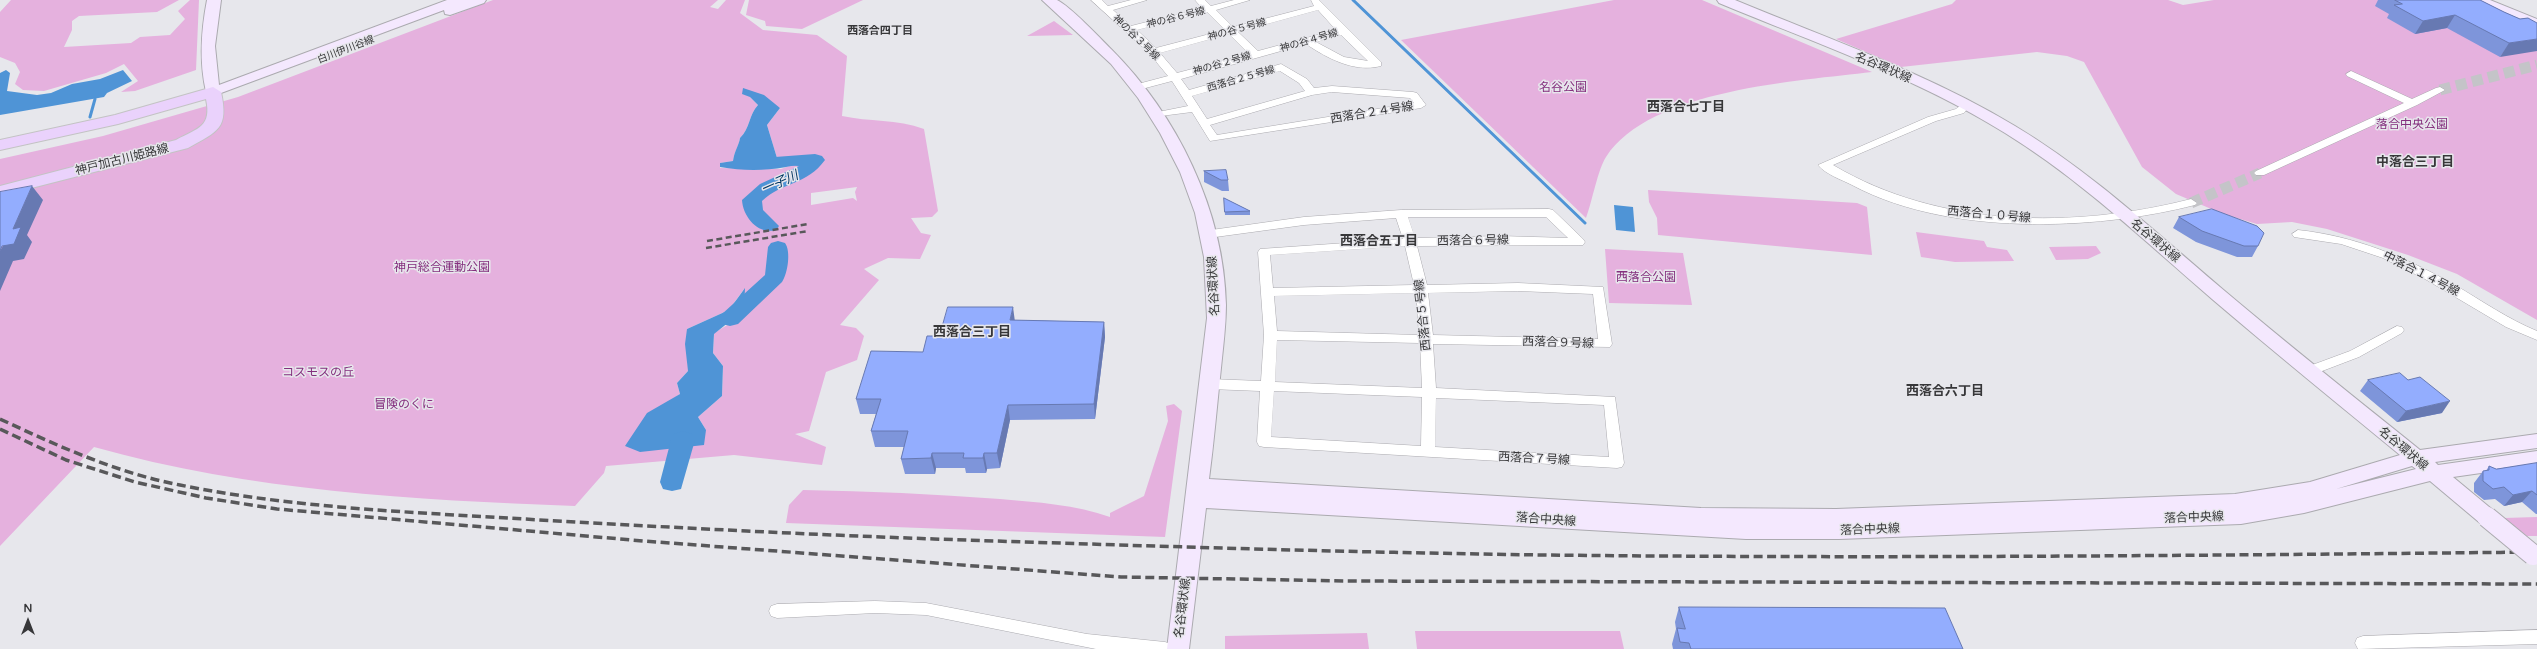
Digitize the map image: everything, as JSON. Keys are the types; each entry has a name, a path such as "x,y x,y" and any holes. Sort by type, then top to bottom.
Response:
{"main road":[{"path":"0,144 111,121 213,96"},
{"path":"0,154 96,134 213,96"},
{"name":"神戸加古川姫路線","path":"0,191 182,144 200,134 213,124 217,116 213,96"}],"street":[{"path":"213,96 208,74 211,13 214,0"},
{"name":"白川伊川谷線","path":"213,96 459,0"},
{"name":"白川伊川谷線","path":"213,96 479,0"},
{"name":"名谷環状線","path":"1049,0 1094,37 1122,66 1138,87 1157,115 1191,179 1208,234 1217,305 1198,493 1178,649"},
{"name":"神の谷３号線","path":"1096,0 1130,29 1175,77"},
{"path":"1107,9 1142,0"},
{"name":"神の谷２号線","path":"1138,87 1256,55 1200,0"},
{"name":"神の谷６号線","path":"1130,29 1210,10 1244,0"},
{"name":"名谷環状線","path":"1724,0 1965,105 2048,154 2125,216 2432,473 2537,558"},
{"path":"2479,0 2537,24"},
{"name":"神の谷４号線","path":"1256,55 1343,31 1317,3"},
{"name":"神の谷５号線","path":"1153,52 1233,32 1317,3"},
{"path":"1308,41 1337,60 1354,64 1377,64 1343,31"},
{"name":"西落合２５号線","path":"1187,94 1281,67 1303,81 1311,92"},
{"path":"2351,74 2413,103"},
{"name":"西落合２４号線","path":"1175,77 1214,139 1421,106 1413,95 1332,89 1311,92 1204,123"},
{"path":"2260,173 2440,90"},
{"name":"西落合１０号線","path":"1965,105 1960,111 1932,119 1824,165 1854,182 1894,199 1945,212 1975,217 2030,220 2125,216"},
{"path":"1157,115 1195,108"},
{"path":"2125,216 2174,209 2191,204"},
{"name":"西落合６号線","path":"1269,386 1271,335 1269,292 1264,252 1410,242 1500,240 1579,242 1548,213 1401,214"},
{"path":"1208,234 1304,221 1401,214"},
{"name":"西落合５号線","path":"1401,214 1410,242 1421,288 1429,393 1428,453"},
{"name":"中落合１４号線","path":"2298,234 2324,235 2391,257 2428,275 2512,325 2537,336"},
{"name":"西落合９号線","path":"1269,292 1518,287 1599,290 1605,344 1271,335"},
{"path":"2309,371 2354,355 2382,341 2397,330"},
{"path":"1210,384 1429,393"},
{"name":"西落合７号線","path":"1269,386 1264,442 1428,453 1617,462 1610,400 1429,393"},
{"name":"落合中央線","path":"1198,493 1665,514 1836,518 2235,502 2310,490 2414,458 2537,441"},
{"name":"落合中央線","path":"1198,493 1664,527 1839,531 2241,516 2274,513 2326,502 2432,473 2537,458"},
{"path":"776,611 875,607 926,609 1087,640 1131,647 1165,649"},
{"path":"2367,649 2363,643 2537,637"}],"green space":[{"path":"11,0 179,0 157,12 79,16 72,21 72,30 64,47 131,43 140,37 170,35 185,19 178,11 190,0 199,0 196,70 135,91 121,92 138,81 124,64 106,73 44,91 23,90 15,84 20,72 15,63 0,57 0,12"},
{"name":"神戸総合運動公園","path":"493,0 718,0 710,7 718,9 726,0 745,0 740,13 763,30 817,35 847,56 842,116 893,122 924,129 938,211 932,217 911,218 921,233 931,235 920,259 888,258 864,269 879,280 840,325 856,328 864,336 857,360 826,372 809,431 795,434 826,447 822,465 734,455 606,466 604,473 575,506 515,504 333,491 212,474 153,462 94,447 0,546 0,159 103,136 238,97","holes":["750,97 780,108 767,125 777,158 815,159 800,162 781,169 720,168 720,163 733,161 740,138 746,130 758,105","857,187 855,192 857,201 853,198 811,205 811,193","744,289 729,324 714,333 713,353 723,366 722,396 698,417 706,430 667,403 680,394 677,383 688,371 687,329 729,310"]},
{"path":"749,0 863,0 802,29 766,26 765,21 746,15"},
{"name":"名谷公園","path":"1614,0 1702,0 1872,72 1767,85 1728,92 1690,103 1656,116 1627,134 1606,157 1600,169 1586,218 1401,40"},
{"name":"落合中央公園","path":"1956,0 2168,0 2183,5 2214,0 2461,0 2537,32 2537,320 2457,274 2408,255 2327,229 2292,222 2257,224 2223,214 2176,194 2142,167 2084,62 2067,56 2037,52 1901,67 1836,39 1952,4"},
{"path":"1054,21 1073,35 1027,36"},
{"path":"1648,190 1857,203 1867,207 1872,255 1658,235 1657,218 1649,202"},
{"path":"1916,232 1984,241 1987,247 2007,250 2014,261 1955,262 1921,257"},
{"path":"2096,246 2101,253 2088,259 2056,260 2049,247"},
{"name":"西落合公園","path":"1605,249 1683,253 1692,305 1609,303"},
{"path":"1174,404 1182,411 1165,537 786,523 789,505 803,490 902,493 1014,500 1070,507 1110,517 1110,513 1144,496 1168,421 1166,406"},
{"path":"2537,517 2537,536 2527,536 2504,518"},
{"path":"1415,631 1620,631 1624,649 1417,649"},
{"path":"1367,633 1369,649 1225,649 1225,636"}],"water":[{"path":"6,70 10,73 7,91 37,95 51,93 72,84 100,79 123,70 132,81 107,93 104,97 0,115 0,73"},
{"path":"743,88 764,95 780,108 767,125 777,158 816,159 792,166 757,170 720,167 720,163 733,161 740,138 746,130 758,105 750,97 742,94"},
{"path":"1614,205 1633,207 1635,232 1616,230"},
{"path":"745,288 744,310 714,334 713,353 723,366 722,396 698,417 706,430 704,445 640,452 625,446 647,413 680,394 677,383 688,371 685,344 687,329 729,310"}],"building":[{"path":"2395,0 2480,0 2520,19 2528,18 2537,23 2537,39 2509,43 2455,15 2423,21 2394,5 2402,4"},
{"path":"1226,170 1228,180 1221,180 1204,171"},
{"path":"32,186 13,229 21,227 14,244 2,246 0,251 0,192"},
{"path":"1224,198 1250,211 1225,212"},
{"path":"2212,209 2257,226 2264,233 2258,246 2244,246 2202,231 2179,217"},
{"path":"948,307 1013,307 1010,320 1104,322 1094,404 1008,405 997,453 984,453 983,458 963,458 964,453 932,453 931,458 901,459 908,431 871,431 881,399 856,399 871,351 923,352 927,336 939,336"},
{"path":"2400,373 2408,380 2420,377 2450,401 2406,411 2368,380"},
{"path":"2537,463 2537,495 2532,491 2513,495 2504,487 2493,489 2483,481 2483,471 2489,470 2489,466 2496,469"},
{"path":"1679,607 1945,608 1963,649 1691,649 1689,643 1680,642 1677,628 1685,629"}],"waterway":[{"path":"1353,0 1585,223"},
{"path":"90,117 95,99"},
{"name":"一子川","path":"769,226 753,212 752,200 759,193 802,173 809,168 815,160 782,161"},
{"name":"一子川","path":"730,319 775,277 778,247"},
{"name":"一子川","path":"672,482 683,440"}],"tunnel":[{"path":"2440,90 2537,65"},
{"path":"2191,203 2260,173"}],"railway":[{"path":"707,241 808,224"},
{"path":"706,248 808,231"},
{"path":"0,419 66,449 111,466 157,480 223,493 352,508 678,528 1117,545 1574,555 1774,557 2537,552"},
{"path":"0,429 66,460 135,482 206,498 277,509 643,541 1121,577 1346,581 2537,584"}],"district":[{"name":"西落合四丁目","path":"880,31"},
{"name":"西落合七丁目","path":"1686,108"},
{"name":"中落合三丁目","path":"2415,163"},
{"name":"西落合五丁目","path":"1379,242"},
{"name":"西落合三丁目","path":"972,333"},
{"name":"西落合六丁目","path":"1945,392"}],"park label":[{"name":"コスモスの丘","path":"318,373"},
{"name":"冒険のくに","path":"404,405"}]}
